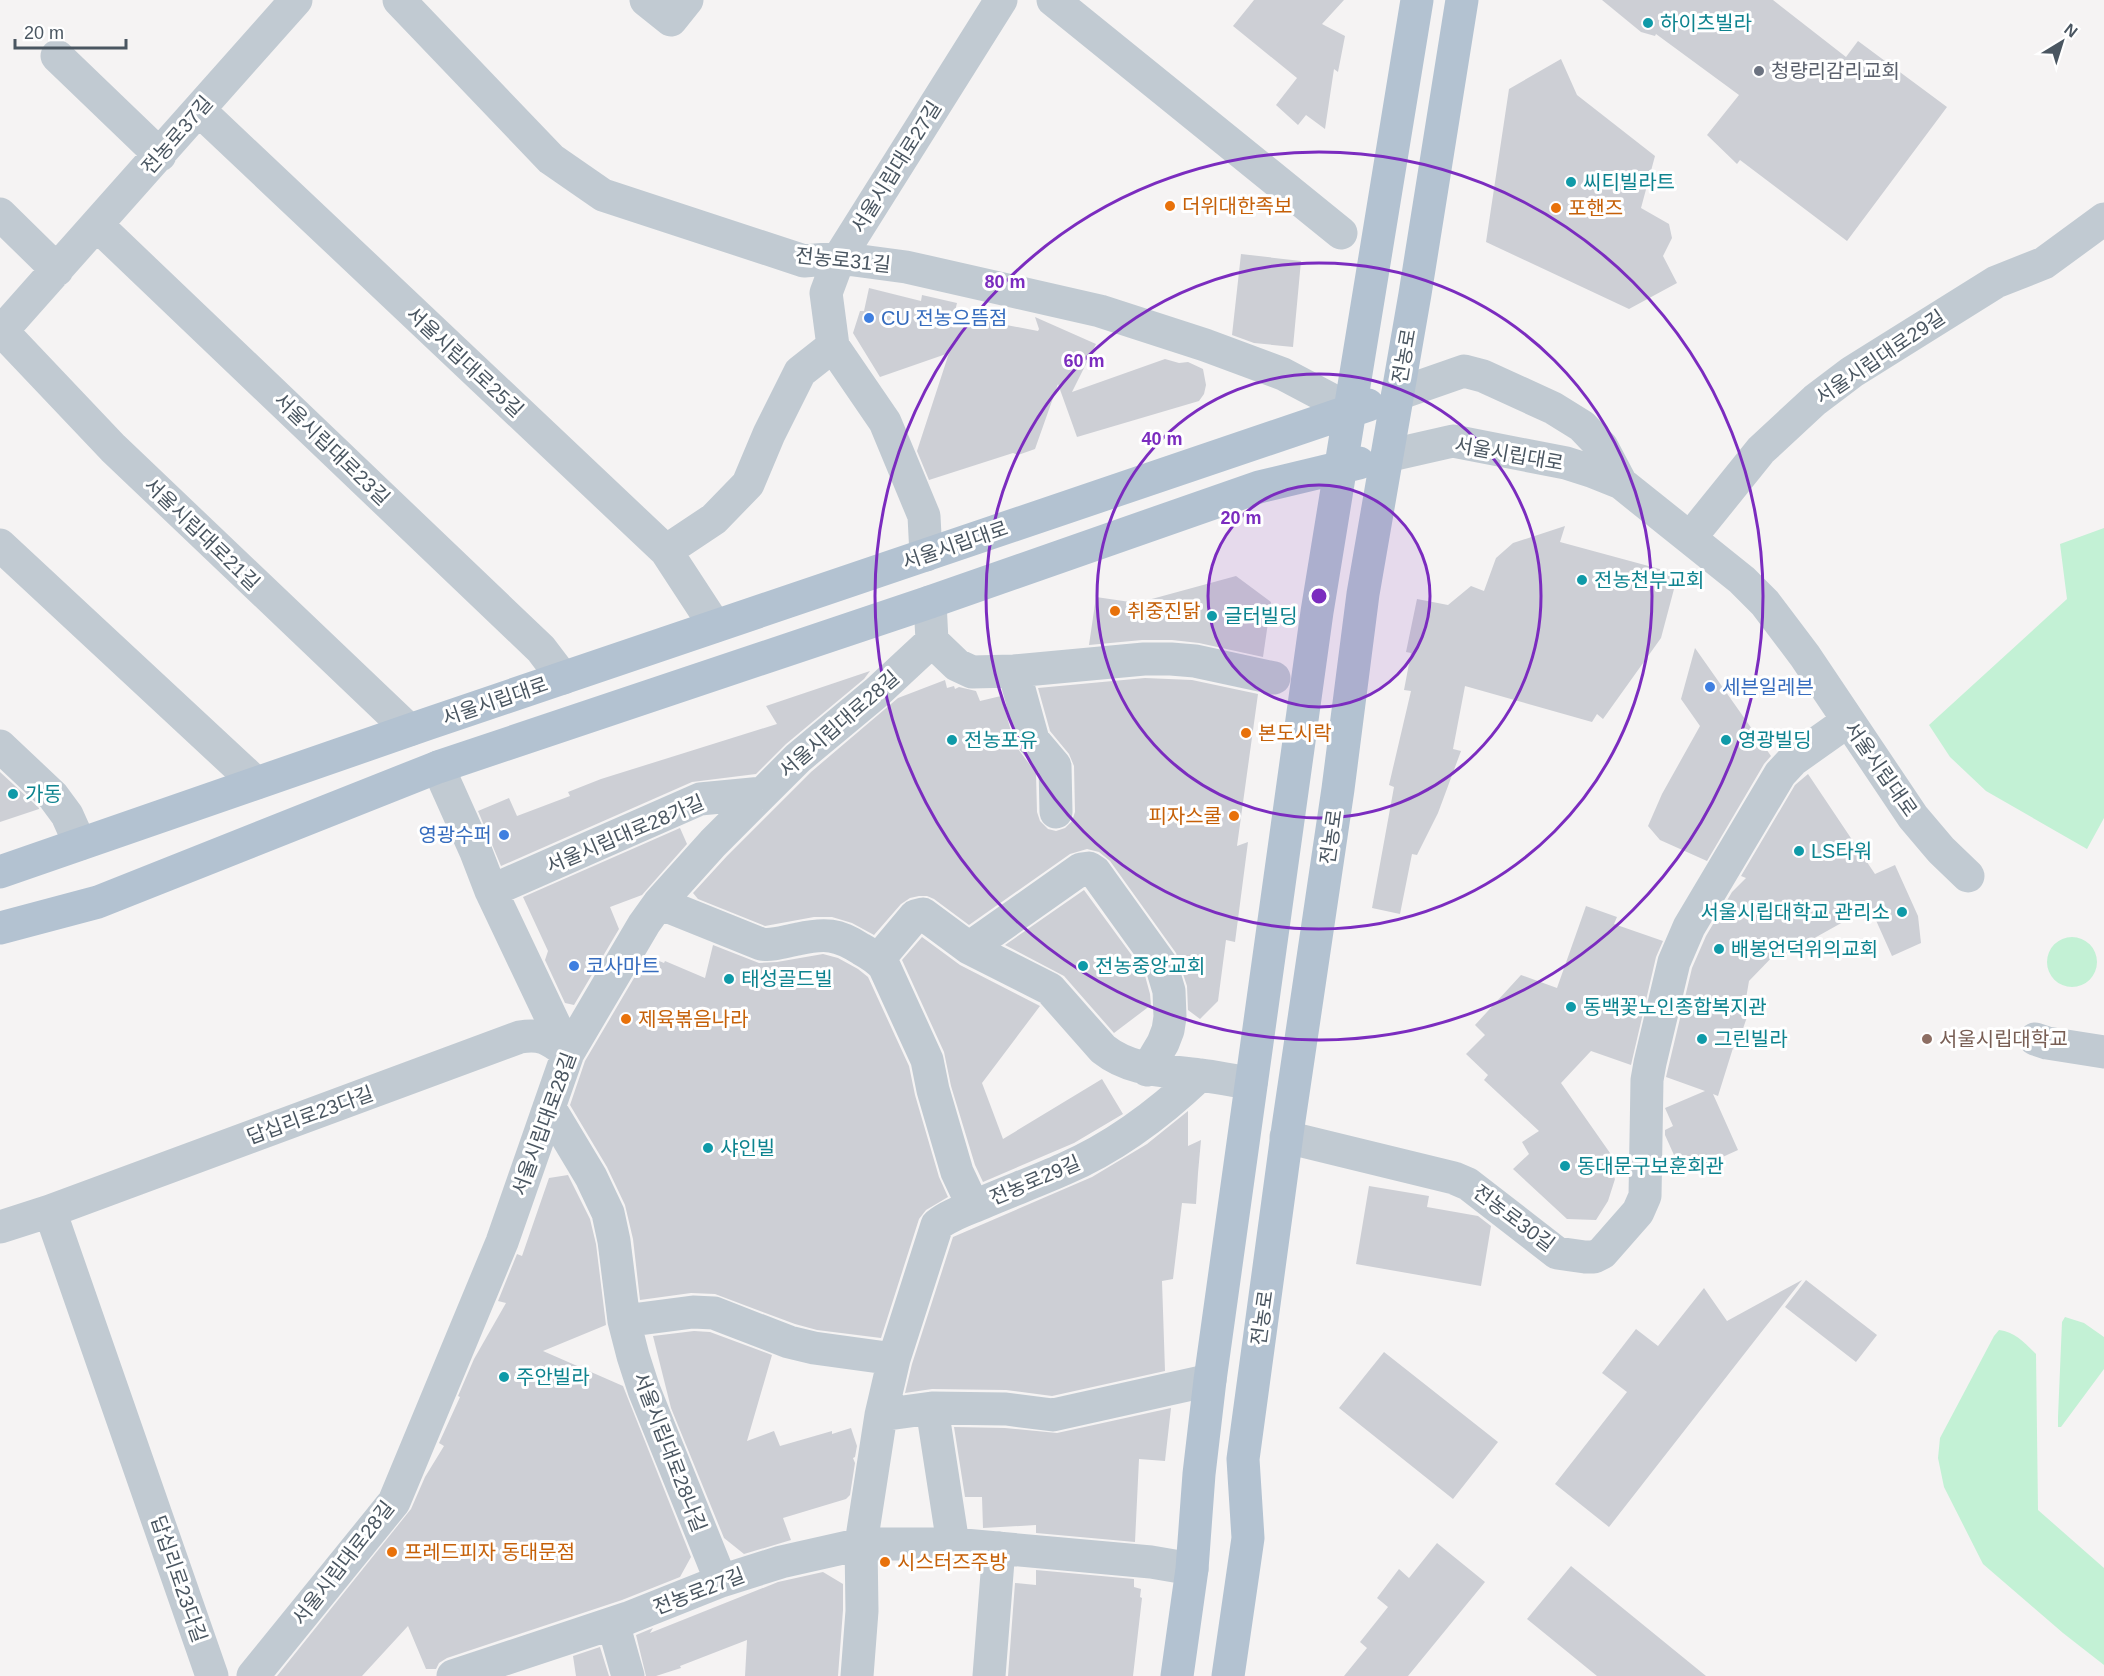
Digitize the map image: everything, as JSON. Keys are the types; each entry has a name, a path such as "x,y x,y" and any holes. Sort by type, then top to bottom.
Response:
{"main road":[{"path":"1177,1676 1192,1569 1209,1380 1317,612 1417,0"},
{"name":"전농로","path":"1228,1676 1248,1538 1243,1459 1286,1137 1336,801 1363,594 1462,0"},
{"name":"서울시립대로","path":"0,872 409,730 1398,394"},
{"name":"서울시립대로","path":"0,928 98,902 438,766 930,603 1259,487 1387,456"}],"street":[{"name":"전농로37길","path":"1,332 296,0"},
{"name":"전농로31길","path":"399,0 550,159 603,195 804,261 839,258 906,267 1100,311 1205,345 1283,374 1351,411"},
{"name":"서울시립대로27길","path":"926,555 924,516 885,422 833,346 826,293 839,258 1001,0"},
{"path":"1053,0 1341,233"},
{"path":"57,56 160,155"},
{"name":"서울시립대로25길","path":"199,110 666,551 715,626"},
{"path":"0,214 57,270"},
{"name":"서울시립대로29길","path":"1690,538 1761,450 1815,400 1852,372 1996,282 2044,264 2104,219"},
{"name":"서울시립대로23길","path":"97,225 541,649 563,678"},
{"name":"서울시립대로21길","path":"1,332 113,448 409,730"},
{"path":"666,551 714,519 748,484 769,434 800,372 833,346"},
{"name":"서울시립대로","path":"1398,394 1464,371 1483,376 1553,408 1581,426 1602,447 1621,483"},
{"name":"서울시립대로","path":"1387,456 1453,441 1566,463 1621,483 1742,580 1765,603 1805,656 1913,817 1941,850 1968,876"},
{"path":"0,545 256,783"},
{"path":"930,603 932,641 957,665 972,672 1171,659 1195,661 1274,678"},
{"name":"서울시립대로28길","path":"253,1676 394,1502 502,1242 568,1053 630,946 659,903 713,843 798,758 876,693 932,641"},
{"path":"1014,671 1033,740 1054,766 1056,812"},
{"name":"전농로30길","path":"1286,1137 1455,1178 1468,1184 1557,1253 1594,1257 1602,1253 1638,1212 1645,1196 1647,1080 1671,975 1680,946 1780,774 1793,760 1848,721"},
{"path":"0,746 53,796 67,815 80,844"},
{"path":"438,766 491,891 568,1053"},
{"name":"서울시립대로28가길","path":"491,891 700,799 763,793"},
{"path":"969,948 1081,869 1089,868 1100,877 1161,964 1169,991 1170,1017 1163,1043 1147,1070"},
{"path":"659,903 761,944 774,944 825,934 848,940 878,960 884,966 927,1059 933,1090 957,1172 973,1206"},
{"path":"878,960 915,916 923,914 969,948 1050,989 1103,1049 1112,1055 1147,1070 1251,1083"},
{"name":"답십리로23다길","path":"0,1227 50,1211 520,1037 542,1036 568,1053"},
{"path":"2035,1039 2104,1052"},
{"name":"전농로29길","path":"857,1676 862,1611 861,1544 881,1415 894,1359 937,1225 973,1206 1062,1170 1103,1149 1164,1108 1200,1075"},
{"name":"서울시립대로28나길","path":"549,1107 591,1177 608,1213 614,1241 624,1321 644,1390 721,1581"},
{"name":"답십리로23다길","path":"50,1211 212,1676"},
{"path":"624,1321 693,1312 714,1313 814,1348 894,1359"},
{"path":"881,1415 932,1408 1006,1409 1053,1415 1209,1380"},
{"path":"932,1408 953,1544"},
{"name":"전농로27길","path":"453,1676 614,1623 721,1581 781,1562 861,1544 953,1544 1151,1562 1192,1569"},
{"path":"989,1676 999,1548"},
{"path":"614,1623 628,1676"}],"green space":[{"path":"2104,528 2104,818 2087,849 1986,791 1950,757 1929,725 2067,599 2060,544"},
{"path":"2067,937 2077,937 2090,944 2097,957 2097,967 2090,980 2077,987 2067,987 2058,983 2051,976 2047,967 2047,957 2051,948 2058,941"},
{"path":"2065,1317 2084,1323 2104,1337 2104,1369 2061,1427 2058,1427 2062,1322"},
{"path":"1999,1330 2015,1336 2036,1354 2038,1510 2104,1568 2104,1665 1983,1564 1944,1487 1938,1458 1940,1438"}],"building":[{"path":"1254,0 1344,0 1322,24 1345,36 1338,72 1334,69 1325,129 1306,115 1298,125 1276,105 1297,78 1233,26"},
{"path":"1602,0 1773,0 1846,57 1858,41 1947,107 1847,241 1740,160 1737,164 1707,135 1739,95 1656,34 1655,36 1641,32"},
{"name":"씨티빌라트","path":"1561,59 1577,95 1655,156 1641,208 1669,224 1672,238 1663,256 1677,283 1629,309 1486,242 1509,89"},
{"path":"1241,254 1301,261 1293,347 1254,343 1232,335"},
{"path":"869,288 921,301 922,295 957,303 954,315 1038,331 1035,317 1096,344 1072,392 1165,359 1179,363 1188,362 1203,369 1206,385 1204,394 1199,401 1077,437 1058,384 1035,449 1018,455 1013,453 929,480 917,451 949,353 880,377 853,333 860,311 864,311"},
{"path":"1565,526 1560,542 1678,574 1661,638 1603,719 1597,714 1592,722 1465,686 1453,749 1461,751 1438,813 1417,855 1412,854 1400,914 1372,908 1394,787 1389,785 1411,691 1404,690 1411,653 1406,652 1417,599 1448,605 1471,586 1484,591 1496,558 1513,543"},
{"name":"글터빌딩","path":"1236,576 1271,602 1263,657 1199,643 1172,640 1142,640 1089,645 1096,597 1137,603"},
{"path":"1695,648 1771,756 1764,764 1707,861 1660,840 1648,826 1662,794 1700,726 1681,699"},
{"path":"870,671 864,679 786,744 756,774 692,782 501,866 478,811 509,798 517,816 570,796 568,792 601,779 777,724 766,706"},
{"path":"1145,678 1192,680 1258,694 1237,846 1248,842 1235,942 1226,940 1218,1001 1200,1019 1188,1010 1187,986 1176,953 1110,861 1099,852 1087,849 1070,854 969,925 934,899 919,896 910,898 901,904 874,935 852,923 832,917 814,917 765,926 698,899 693,893 811,772 898,698 945,680 947,688 954,686 955,689 959,687 976,691 980,701 1001,696 1015,745 1036,773 1037,812 1040,821 1048,829 1056,831 1065,828 1072,821 1075,812 1074,766 1069,754 1050,731 1038,688"},
{"name":"가동","path":"0,772 39,808 39,809 0,822"},
{"path":"1808,774 1875,874 1895,865 1918,916 1921,943 1892,956 1870,907 1784,955 1778,951 1749,981 1743,1016 1747,1017 1736,1049 1733,1048 1718,1096 1713,1094 1738,1150 1683,1175 1665,1135 1665,1130 1673,1126 1665,1108 1705,1091 1666,1077 1692,968 1706,936 1732,892 1746,878 1741,876 1795,785"},
{"path":"680,828 687,844 642,895 610,907 619,929 574,1005 565,1003 545,960 548,951 523,897"},
{"name":"전농중앙교회","path":"1084,890 1144,972 1150,994 1151,1005 1114,1033 1064,976 1005,945"},
{"name":"동백꽃노인종합복지관","path":"1586,906 1617,917 1614,924 1663,941 1656,957 1631,1065 1591,1051 1561,1083 1617,1163 1610,1169 1615,1179 1608,1201 1596,1220 1567,1219 1513,1169 1529,1154 1522,1142 1539,1131 1484,1080 1488,1075 1466,1054 1485,1035 1475,1025 1521,975 1557,988"},
{"path":"922,937 960,965 1040,1006 982,1083 1003,1139 1102,1079 1123,1114 1074,1143 983,1182 975,1165 951,1086 944,1052 902,960"},
{"path":"713,945 759,963 823,954 838,958 858,969 868,977 909,1066 939,1177 948,1197 926,1210 919,1219 881,1338 817,1330 715,1294 691,1293 640,1300 633,1239 625,1205 607,1167 570,1105 585,1061 647,956 705,978"},
{"path":"1188,1111 1188,1146 1201,1140 1196,1204 1182,1203 1173,1279 1162,1281 1165,1371 1052,1396 1006,1390 932,1389 905,1393 912,1364 953,1237 1092,1177 1147,1144"},
{"path":"568,1175 590,1219 596,1244 606,1325 543,1351 623,1386 691,1557 680,1577 622,1600 447,1658 439,1663 436,1669 426,1669 408,1626 362,1676 277,1676 411,1509 425,1477 444,1446 439,1443 474,1359 506,1303 498,1301 517,1254 522,1256 549,1178"},
{"path":"1369,1186 1429,1196 1427,1207 1478,1216 1491,1226 1481,1286 1356,1264"},
{"path":"1802,1280 1609,1527 1555,1484 1627,1392 1602,1373 1636,1329 1658,1346 1704,1288 1727,1321"},
{"path":"1806,1280 1877,1335 1856,1362 1785,1307"},
{"path":"694,1331 710,1332 772,1355 747,1441 774,1431 780,1446 851,1428 857,1446 853,1458 855,1463 850,1495 846,1499 783,1518 791,1540 744,1554 724,1538 671,1408 653,1336"},
{"path":"1384,1352 1498,1442 1453,1499 1339,1408"},
{"path":"1171,1408 1165,1461 1139,1459 1135,1542 1036,1533 1036,1525 983,1528 982,1497 965,1497 954,1427 1005,1428 1057,1433"},
{"path":"1437,1543 1485,1582 1408,1676 1344,1676 1367,1648 1360,1642 1388,1607 1377,1598 1399,1569 1409,1578"},
{"path":"1571,1566 1706,1676 1597,1676 1527,1619"},
{"path":"1036,1570 1134,1579 1134,1587 1141,1589 1140,1597 1142,1598 1133,1676 1008,1676 1015,1583 1036,1585"},
{"path":"823,1572 843,1584 838,1676 745,1676 747,1640 680,1666 681,1668 656,1676 646,1676 636,1635 653,1628 650,1633 778,1582"},
{"path":"600,1647 609,1676 576,1676 573,1656"}],"place":[{"name":"하이츠빌라","path":"1648,23"},
{"name":"청량리감리교회","path":"1759,71"},
{"name":"씨티빌라트","path":"1571,182"},
{"name":"더위대한족보","path":"1170,206"},
{"name":"포핸즈","path":"1556,208"},
{"name":"CU 전농으뜸점","path":"869,318"},
{"name":"전농천부교회","path":"1582,580"},
{"name":"취중진닭","path":"1115,611"},
{"name":"글터빌딩","path":"1212,616"},
{"name":"세븐일레븐","path":"1710,687"},
{"name":"본도시락","path":"1246,733"},
{"name":"전농포유","path":"952,740"},
{"name":"영광빌딩","path":"1726,740"},
{"name":"가동","path":"13,794"},
{"name":"피자스쿨","path":"1234,816"},
{"name":"영광수퍼","path":"504,835"},
{"name":"LS타워","path":"1799,851"},
{"name":"서울시립대학교 관리소","path":"1902,912"},
{"name":"배봉언덕위의교회","path":"1719,949"},
{"name":"코사마트","path":"574,966"},
{"name":"전농중앙교회","path":"1083,966"},
{"name":"태성골드빌","path":"729,979"},
{"name":"동백꽃노인종합복지관","path":"1571,1007"},
{"name":"제육볶음나라","path":"626,1019"},
{"name":"그린빌라","path":"1702,1039"},
{"name":"서울시립대학교","path":"1927,1039"},
{"name":"샤인빌","path":"708,1148"},
{"name":"동대문구보훈회관","path":"1565,1166"},
{"name":"주안빌라","path":"504,1377"},
{"name":"프레드피자 동대문점","path":"392,1552"},
{"name":"시스터즈주방","path":"885,1562"}]}
